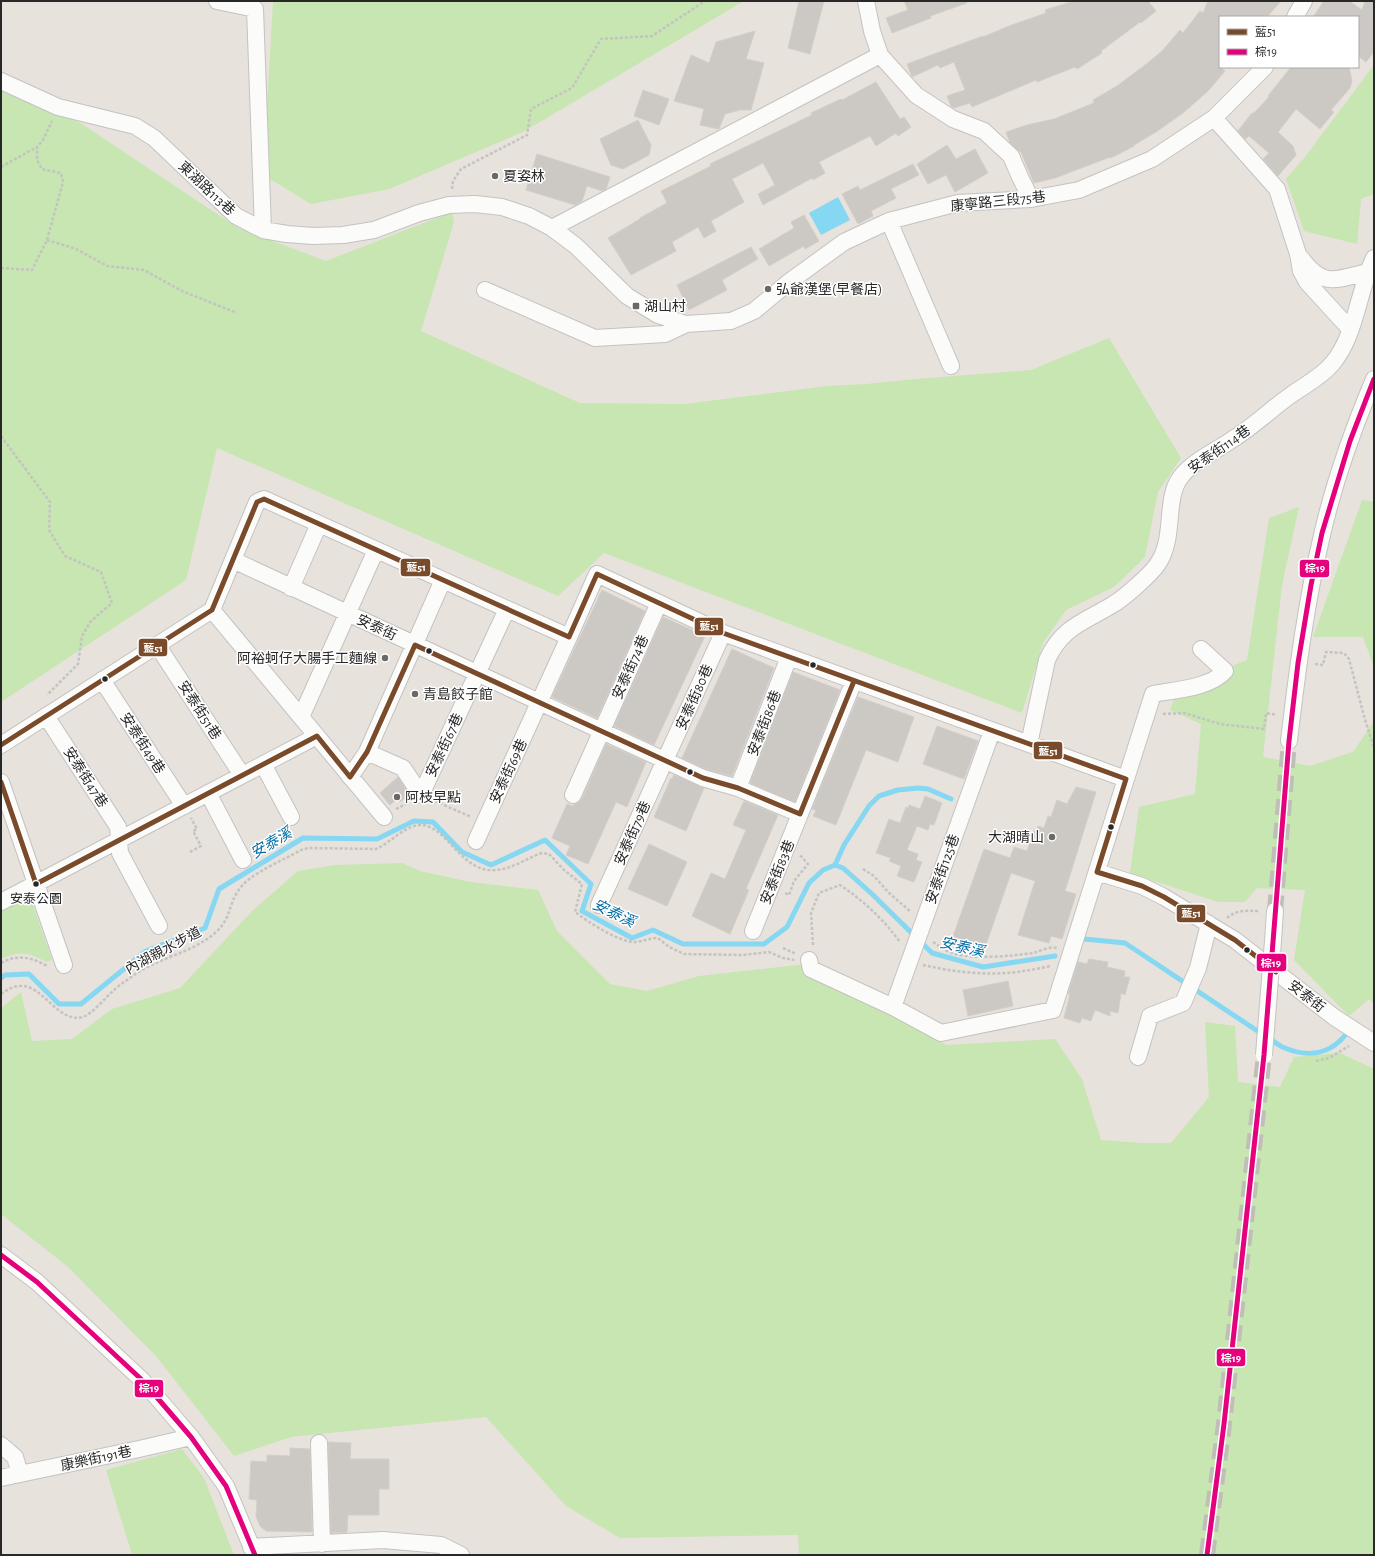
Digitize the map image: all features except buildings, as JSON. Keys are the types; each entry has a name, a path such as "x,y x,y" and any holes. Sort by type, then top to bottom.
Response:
{"street":[{"path":"217,1 255,10 263,230"},
{"path":"866,1 872,31 880,55 916,95 953,119 984,131 1011,156 1031,199"},
{"path":"1296,16 1304,1"},
{"path":"552,228 880,55"},
{"name":"康寧路三段75巷","path":"449,205 475,204 502,207 529,216 552,228 576,246 627,296 658,315 686,324 731,321 754,311 844,242 889,221 958,203 1031,199 1079,190 1152,159 1214,118 1264,68"},
{"name":"東湖路113巷","path":"1,81 58,107 135,126 154,138 236,216 263,230 313,236 344,235 374,230 418,213 449,205"},
{"path":"1214,118 1277,189 1298,254 1301,271 1307,282 1350,329"},
{"path":"889,221 951,366"},
{"path":"1298,254 1312,271 1323,279 1342,279 1367,272"},
{"name":"安泰街114巷","path":"1029,744 1047,660 1052,650 1060,639 1068,632 1085,619 1113,605 1157,565 1162,556 1168,538 1172,498 1175,487 1180,478 1188,469 1234,439 1290,395 1319,375 1331,364 1340,353 1350,329 1367,272 1374,258"},
{"path":"485,290 595,338 665,334 686,324"},
{"path":"1289,741 1298,663 1311,585 1322,533 1350,441 1374,379"},
{"path":"1,745 212,610 258,502 264,500 569,637 598,574 723,633 1126,779"},
{"path":"291,588 318,524"},
{"path":"301,717 376,550"},
{"name":"安泰街","path":"233,560 703,778 738,788 800,814"},
{"path":"350,777 367,752 443,580"},
{"name":"安泰街74巷","path":"572,795 659,603"},
{"name":"安泰街67巷","path":"421,795 507,609"},
{"path":"212,610 384,817"},
{"name":"安泰街80巷","path":"665,760 723,633"},
{"name":"安泰街69巷","path":"476,841 569,637"},
{"name":"安泰街51巷","path":"157,645 242,775"},
{"path":"809,960 811,969 893,1007 941,1034 1053,1010 1153,694 1205,684 1220,677 1225,671 1201,649"},
{"name":"安泰街86巷","path":"738,788 789,657"},
{"name":"安泰街49巷","path":"102,680 184,806"},
{"path":"800,814 854,681"},
{"name":"安泰街47巷","path":"46,716 118,827 120,853 159,926"},
{"name":"安泰街125巷","path":"893,1007 992,730"},
{"path":"1,902 317,736"},
{"name":"安泰街67巷","path":"367,752 403,768 421,795"},
{"name":"安泰街79巷","path":"599,905 665,760"},
{"path":"263,764 291,817"},
{"path":"1,782 64,965"},
{"path":"208,793 243,860"},
{"name":"安泰街83巷","path":"753,931 800,814"},
{"name":"安泰街","path":"1097,872 1142,886 1164,897 1214,927 1235,940 1334,1017 1374,1043"},
{"path":"1264,1055 1275,911"},
{"path":"1138,1057 1150,1016 1183,1003 1214,927"},
{"path":"1,1255 37,1282 142,1380 191,1437 226,1486 253,1551 383,1540 441,1545 461,1555"},
{"name":"康樂街191巷","path":"1,1478 191,1437"},
{"path":"319,1443 322,1544"},
{"path":"1,1445 15,1457 20,1474"}],"path":[{"path":"449,205 453,181 461,169 527,135 531,109 572,88 601,39 652,36 705,1"},
{"path":"1,167 37,147 43,140 58,107"},
{"path":"1,268 32,270 47,240 63,182 61,173 42,169 37,160 37,147"},
{"path":"47,240 76,249 107,266 144,270 182,291 237,313"},
{"path":"1,436 50,502 49,530 65,556 101,572 112,603 91,621 82,636 78,664 44,698"},
{"path":"1298,663 1323,665 1326,652 1344,653 1349,660 1374,748"},
{"path":"1147,714 1184,713 1220,724 1264,729 1266,713 1292,716"},
{"path":"384,817 421,795 484,822"},
{"path":"184,806 197,829 192,831 201,846 190,852"},
{"name":"內湖親水步道","path":"1,994 13,987 30,987 66,1015 83,1017 114,989 138,971 205,941 216,932 225,922 238,890 253,877 301,850 309,848 376,849 383,846 407,829 419,825 434,829 465,859 484,870 498,870 547,852 564,870 582,884 575,912 600,929 632,941 658,938 677,951 692,955 743,955 769,952 792,960 809,960"},
{"path":"789,843 808,864 794,881 789,895"},
{"path":"862,868 874,876 889,893 910,912 929,939 950,953 1001,957 1041,951 1054,947 1070,958"},
{"path":"809,960 813,944 811,913 819,892 840,885 862,900 877,914 899,941 909,962 940,969 978,973 1006,973 1070,958"},
{"path":"1214,927 1234,912 1275,911"},
{"path":"1,963 21,957 28,957 38,961 51,970 64,965"}],"green space":[{"path":"273,1 744,1 523,132 389,189 311,204 270,179 267,107"},
{"path":"1374,65 1374,194 1361,199 1357,244 1304,231 1286,179 1305,157"},
{"path":"1,89 82,124 238,228 326,261 452,212 454,222 421,331 580,403 684,404 827,386 1031,370 1109,338 1181,458 1158,492 1145,557 1114,587 1066,610 1043,643 1022,713 604,553 558,596 217,448 186,580 1,702"},
{"path":"1362,500 1374,502 1374,667 1363,637 1313,637"},
{"path":"1299,507 1282,585 1263,757 1310,766 1353,752 1374,721 1374,1004 1369,999 1349,1016 1294,960 1305,890 1257,888 1245,902 1218,902 1130,873 1139,807 1195,794 1201,724 1170,710 1179,685 1187,684 1247,660 1269,518"},
{"path":"402,863 420,871 470,882 538,890 557,931 610,984 647,991 699,976 806,964 912,1023 946,1045 1055,1039 1082,1079 1101,1140 1142,1143 1171,1143 1209,1097 1205,1022 1235,1026 1238,1082 1280,1087 1294,1057 1340,1053 1374,1069 1374,1555 799,1555 798,1535 620,1538 566,1506 486,1417 291,1437 234,1456 156,1356 67,1266 1,1214 1,1008 21,992 32,1041 72,1039 112,1009 180,988 253,910 298,871 336,865"},
{"name":"安泰公園","path":"29,894 52,960 47,962 35,956 25,954 14,954 1,959 1,909"},
{"path":"182,1449 204,1478 234,1555 132,1555 106,1470"}],"water":[{"path":"838,197 850,220 821,235 809,213"}],"waterway":[{"path":"835,865 844,845 869,806 879,796 898,790 918,788 928,789 951,799"},
{"name":"安泰溪","path":"1,978 5,975 29,974 59,1004 81,1004 146,951 205,928 219,889 303,838 377,839 414,821 433,822 462,852 491,865 545,840 591,884 582,911 632,938 653,930 683,944 764,944 787,927 809,883 823,870 835,865 843,868 872,894 932,953 983,967 1055,956"},
{"name":"安泰溪","path":"1084,939 1125,943 1262,1034"},
{"name":"安泰溪","path":"1269,1038 1285,1048 1303,1053 1311,1053 1327,1050 1334,1046 1347,1033"}],"tunnel":[{"path":"1275,911 1289,741"},
{"path":"1207,1555 1224,1424 1264,1055"}],"transit line":[{"name":"棕19","path":"1207,1555 1224,1424 1264,1055 1289,741 1298,663 1311,585 1322,533 1350,441 1374,379"},
{"name":"藍51","path":"1,745 212,610 257,502 264,499 569,637 597,574 723,633 1126,779 1097,872"},
{"name":"藍51","path":"1,782 36,884 317,736 350,777 367,752 415,645 703,778 738,788 800,814 854,681"},
{"name":"藍51","path":"1097,872 1142,886 1164,897 1235,940 1276,972"},
{"name":"棕19","path":"1,1255 37,1282 142,1380 191,1437 226,1486 255,1555"}],"place":[{"name":"夏姿林","path":"495,176"},
{"name":"弘爺漢堡(早餐店)","path":"768,289"},
{"name":"湖山村","path":"636,306"},
{"name":"阿裕蚵仔大腸手工麵線","path":"385,658"},
{"name":"青島餃子館","path":"415,694"},
{"name":"阿枝早點","path":"397,797"},
{"name":"大湖晴山","path":"1052,837"},
{"name":"安泰公園","path":"36,884"}]}
